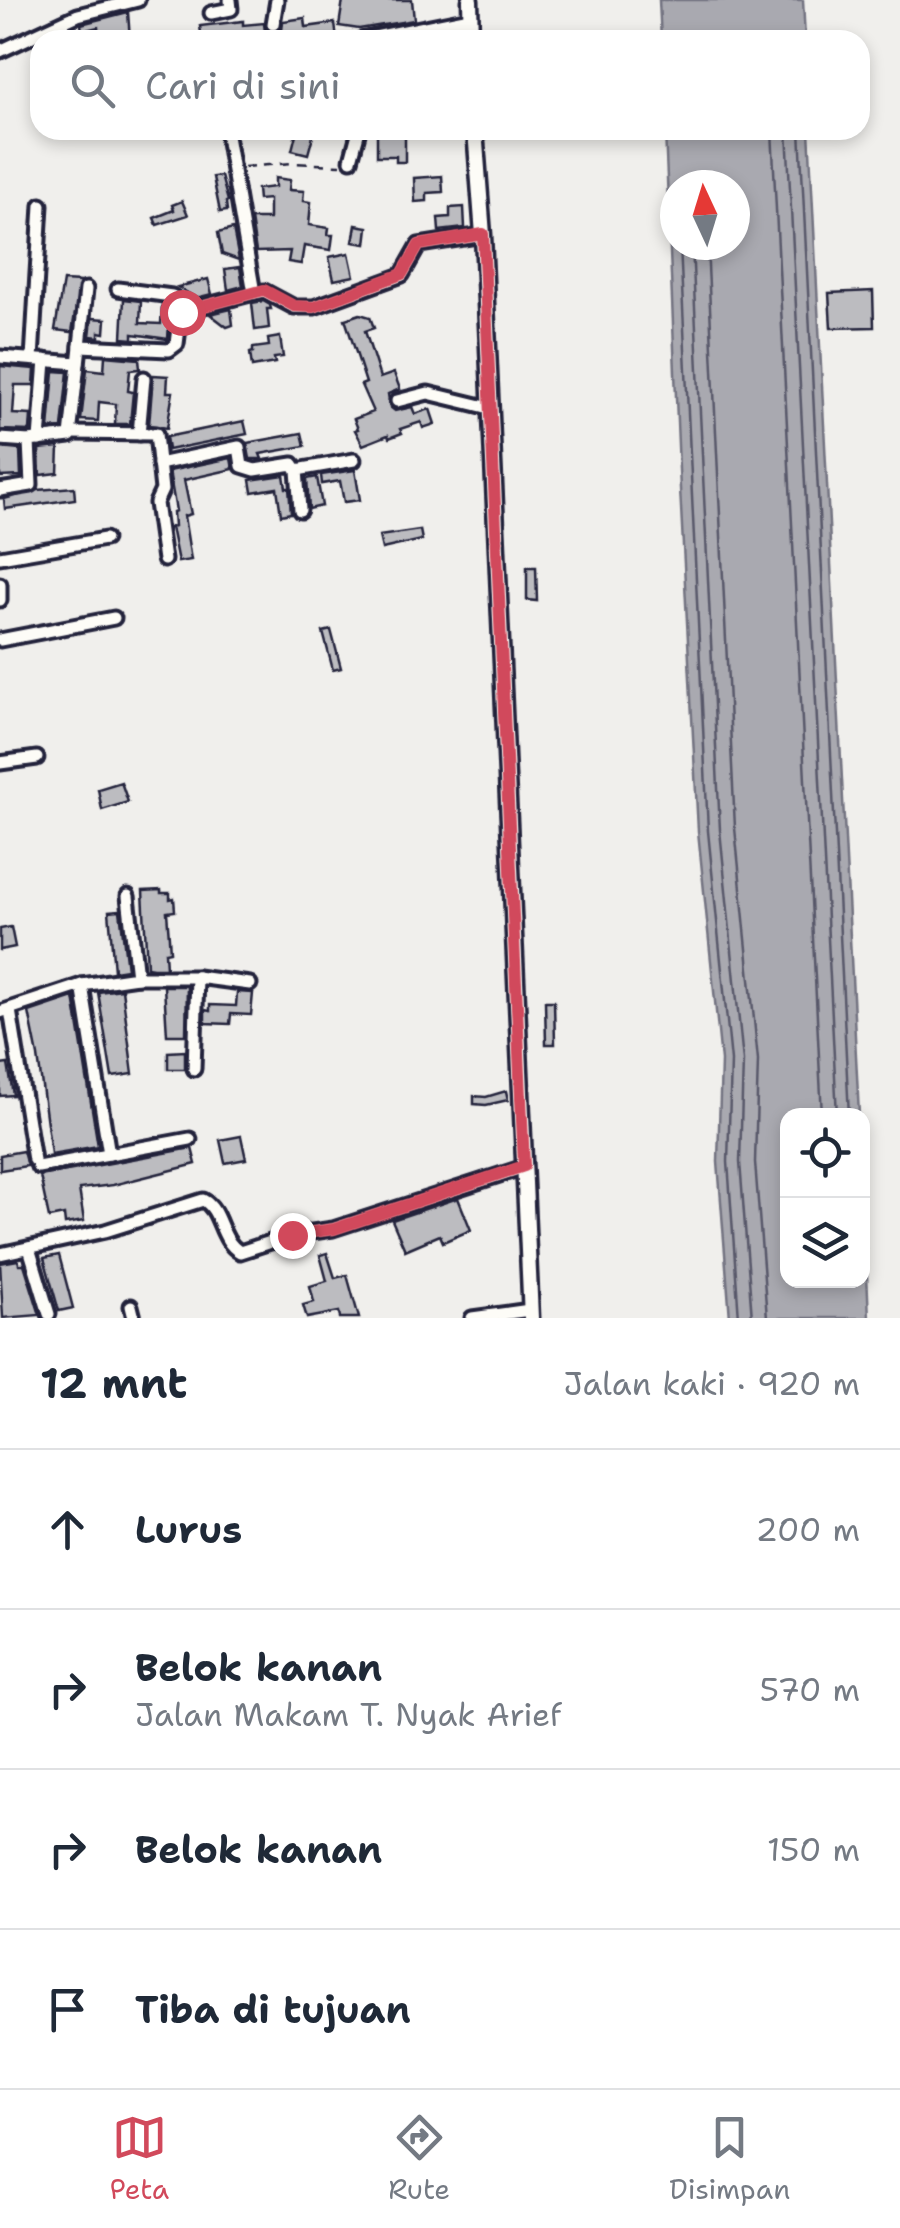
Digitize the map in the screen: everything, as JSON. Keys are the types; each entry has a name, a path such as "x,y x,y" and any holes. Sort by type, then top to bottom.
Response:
{"street":[{"path":"46,30 78,15 138,0"},
{"path":"211,13 231,8 230,0"},
{"path":"273,24 277,0"},
{"path":"470,0 471,30"},
{"path":"408,30 470,18"},
{"path":"0,52 30,38"},
{"path":"228,140 254,293"},
{"path":"351,160 356,140"},
{"path":"472,1318 530,1314 476,140"},
{"path":"0,490 31,484 39,360 41,205"},
{"path":"182,312 264,290 294,306 314,307 402,274 419,245 483,234"},
{"path":"72,433 86,289"},
{"path":"80,346 169,350 177,344 182,312 179,302 172,296 118,289"},
{"path":"0,357 78,364"},
{"path":"139,434 144,378"},
{"path":"398,401 428,394 490,408"},
{"path":"0,439 34,441 66,438 72,433 156,434 162,490 156,503 164,560"},
{"path":"159,464 240,448 242,466 255,470 293,464 297,470 300,510"},
{"path":"297,470 354,460"},
{"path":"0,557 106,540"},
{"path":"0,584 0,600"},
{"path":"0,640 114,618"},
{"path":"0,763 37,758"},
{"path":"128,896 136,977"},
{"path":"190,1139 36,1163 5,1011 82,985 136,977 250,984"},
{"path":"194,1069 197,978"},
{"path":"82,985 109,1154"},
{"path":"0,1254 105,1231 203,1200 213,1207 228,1243 240,1252 292,1235 334,1229 524,1166"},
{"path":"30,1248 49,1314"}],"path":[{"path":"233,168 292,163 344,165 351,160"}],"water":[{"path":"659,0 803,0 804,30 660,30"},
{"path":"665,140 810,140 859,1108 780,1108 780,1288 868,1288 869,1318 730,1318 718,1162 721,1061 698,831 670,260 750,260 750,170 667,170"}],"building":[{"path":"343,0 412,0 414,20 359,29 339,26"},
{"path":"128,12 129,30 98,27 82,30 81,24"},
{"path":"305,18 306,27 335,23 336,30 282,30 283,21"},
{"path":"243,21 243,25 264,23 265,30 201,30 200,26"},
{"path":"294,140 312,140 308,154 292,150"},
{"path":"377,140 405,140 405,162 396,162 396,156 377,156"},
{"path":"221,176 228,201 227,211 220,212 213,177"},
{"path":"442,176 443,192 427,193 427,201 415,202 414,178"},
{"path":"275,178 290,180 289,190 304,191 303,201 311,202 309,225 329,228 328,235 333,235 331,250 304,246 301,264 288,262 290,251 256,252 251,219 269,219 269,199 258,200 257,189 275,187"},
{"path":"182,201 188,215 157,225 154,218 174,210 172,205"},
{"path":"464,207 465,228 439,231 438,218 450,217 450,208"},
{"path":"356,225 368,227 366,244 353,242"},
{"path":"233,229 239,260 222,254 218,233"},
{"path":"349,253 354,276 334,280 329,257"},
{"path":"240,267 243,286 228,290 225,269"},
{"path":"208,279 212,294 196,298 178,287"},
{"path":"63,281 80,282 72,332 55,330"},
{"path":"873,291 874,327 831,328 829,293"},
{"path":"124,299 141,301 140,323 161,324 162,304 170,307 168,339 133,334 133,339 122,338"},
{"path":"263,301 271,309 267,309 269,328 255,330 252,303"},
{"path":"231,309 233,325 227,327 210,314"},
{"path":"360,314 370,317 374,328 365,331 380,378 394,373 400,389 388,394 390,407 395,411 412,407 415,414 430,409 435,424 423,428 421,422 400,429 402,433 363,445 354,419 373,412 361,385 366,383 345,319"},
{"path":"92,318 106,319 105,333 99,332 99,337 90,336"},
{"path":"280,337 283,357 274,358 275,363 252,367 253,348 269,346 268,339"},
{"path":"105,356 139,359 140,369 130,370 130,424 115,424 116,404 99,402 98,421 81,420 87,369 104,371"},
{"path":"0,366 35,369 34,385 15,385 13,414 31,415 30,431 0,430"},
{"path":"54,371 68,372 62,428 49,429"},
{"path":"153,375 168,376 167,392 173,392 167,428 149,425"},
{"path":"244,421 247,434 168,450 166,437"},
{"path":"302,433 305,446 250,459 247,443"},
{"path":"59,447 58,473 40,475 39,449"},
{"path":"0,448 20,450 21,476 0,477"},
{"path":"231,458 233,469 184,480 191,514 184,516 191,560 178,562 171,527 176,511 169,471"},
{"path":"355,470 360,500 344,502 340,481 322,484 321,475"},
{"path":"284,475 291,513 281,515 277,488 252,492 250,480"},
{"path":"317,477 322,506 309,509 307,479"},
{"path":"74,487 75,499 5,509 4,499 38,490"},
{"path":"420,530 422,540 382,549 379,536"},
{"path":"527,567 536,567 537,601 527,600"},
{"path":"331,630 341,668 333,670 323,632"},
{"path":"121,782 128,802 102,810 98,789"},
{"path":"161,890 174,898 175,911 167,912 170,951 165,952 166,968 153,968 147,967 143,891"},
{"path":"120,910 127,969 114,971 109,911"},
{"path":"11,927 15,947 0,950 0,929"},
{"path":"164,986 187,986 186,1035 167,1035"},
{"path":"122,989 133,1074 112,1077 98,992"},
{"path":"237,992 253,993 251,1015 231,1014 230,1024 205,1023 205,1010 210,1011 210,1005 236,1006"},
{"path":"74,997 98,1146 51,1154 29,1012"},
{"path":"545,1001 554,1001 555,1044 546,1044"},
{"path":"185,1051 185,1069 168,1069 168,1052"},
{"path":"8,1064 13,1095 0,1096 0,1065"},
{"path":"506,1091 508,1100 474,1104 474,1096"},
{"path":"241,1136 246,1159 225,1163 220,1140"},
{"path":"192,1148 196,1164 113,1185 79,1189 84,1221 65,1224 64,1215 49,1218 40,1176"},
{"path":"23,1151 27,1166 0,1170 0,1155"},
{"path":"458,1198 471,1230 443,1242 440,1235 405,1250 392,1220"},
{"path":"327,1253 335,1278 347,1275 359,1318 340,1318 339,1312 307,1318 303,1305 314,1302 310,1286 327,1281 320,1255"},
{"path":"59,1255 73,1308 59,1311 44,1258"},
{"path":"18,1260 24,1264 40,1315 3,1318 0,1263"}],"route":[{"path":"182,312 264,290 294,306 314,307 406,272 419,245 483,234 524,1166 334,1229 292,1235"}]}
